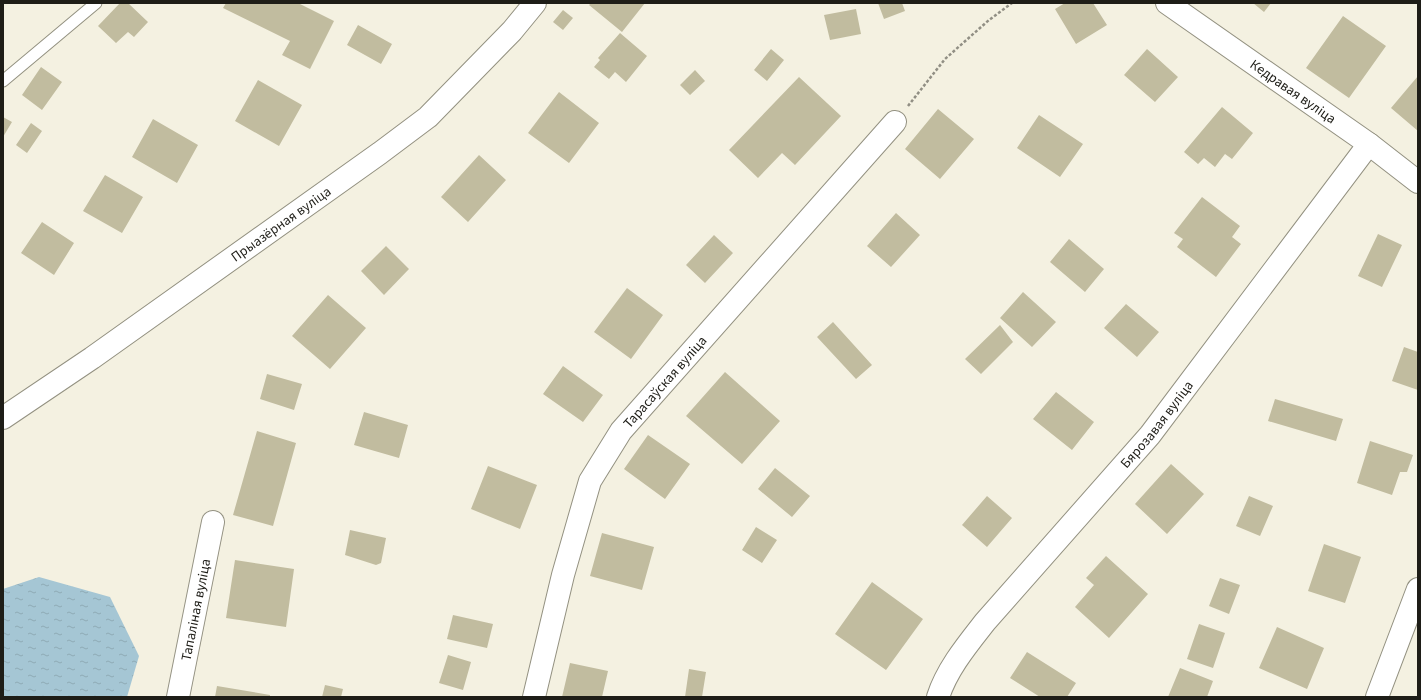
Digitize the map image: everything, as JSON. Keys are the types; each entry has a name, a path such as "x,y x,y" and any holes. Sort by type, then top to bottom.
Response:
{"street":[{"name":"Прыазёрная вуліца","path":"3,418 92,358 380,153 428,117 512,31 535,3"},
{"name":"Кедравая вуліца","path":"1167,3 1369,144 1418,182"},
{"name":"Тарасаўская вуліца","path":"534,697 563,575 590,481 621,431 896,122"},
{"name":"Бярозавая вуліца","path":"938,697 942,685 962,651 985,622 1150,435 1369,144"},
{"name":"Тапаліная вуліца","path":"178,697 213,522"},
{"path":"1377,697 1418,589"}],"lane":[{"path":"3,81 96,3"}],"path":[{"path":"896,122 945,59 989,20 1012,3"}],"water":[{"path":"39,577 110,597 139,656 127,697 3,697 3,589"}],"building":[{"path":"120,3 128,3 148,22 134,37 128,32 116,43 98,26"},
{"path":"226,3 298,3 334,21 310,69 282,55 290,41 223,8"},
{"path":"591,3 645,3 622,32 589,5"},
{"path":"878,3 902,3 905,11 884,19"},
{"path":"1065,3 1093,3 1107,25 1076,44 1055,9"},
{"path":"1253,3 1271,3 1264,12"},
{"path":"856,9 861,34 830,40 824,15"},
{"path":"563,10 573,18 563,30 553,22"},
{"path":"1343,16 1386,46 1349,98 1306,68"},
{"path":"358,25 392,44 381,64 347,45"},
{"path":"620,33 647,56 626,82 615,72 609,79 594,67 600,60 598,58"},
{"path":"771,49 784,60 767,81 754,70"},
{"path":"1147,49 1178,77 1155,102 1124,75"},
{"path":"41,67 62,82 42,110 22,95"},
{"path":"695,70 705,81 690,95 680,85"},
{"path":"1418,76 1418,131 1391,108"},
{"path":"799,77 841,116 795,165 782,153 758,178 729,150"},
{"path":"258,80 302,105 279,146 235,121"},
{"path":"559,92 599,123 569,163 528,133"},
{"path":"1222,107 1253,133 1232,159 1225,154 1215,167 1204,158 1198,164 1184,152"},
{"path":"938,109 974,139 940,179 905,149"},
{"path":"1039,115 1083,144 1060,177 1017,148"},
{"path":"3,117 12,122 3,137"},
{"path":"153,119 198,145 177,183 132,157"},
{"path":"31,123 42,131 27,153 16,145"},
{"path":"479,155 506,180 468,222 441,197"},
{"path":"105,175 143,197 122,233 83,211"},
{"path":"1202,197 1240,226 1232,237 1241,244 1216,277 1177,247 1183,239 1174,233"},
{"path":"896,213 920,235 891,267 867,246"},
{"path":"42,222 74,243 54,275 21,253"},
{"path":"1378,234 1402,245 1382,287 1358,276"},
{"path":"714,235 733,253 705,283 686,265"},
{"path":"1069,239 1104,269 1085,292 1050,262"},
{"path":"386,246 409,269 384,295 361,271"},
{"path":"627,288 663,315 631,359 594,332"},
{"path":"1023,292 1056,322 1032,347 1000,318"},
{"path":"328,295 366,328 330,369 292,336"},
{"path":"1126,304 1159,332 1137,357 1104,328"},
{"path":"833,322 872,365 856,379 817,337"},
{"path":"1000,325 1013,342 981,374 965,359"},
{"path":"1404,347 1418,352 1418,390 1392,381"},
{"path":"563,366 603,395 583,422 543,394"},
{"path":"725,372 780,421 742,464 686,416"},
{"path":"267,374 302,384 294,410 260,399"},
{"path":"1056,392 1094,422 1072,450 1033,419"},
{"path":"1275,399 1343,419 1336,441 1268,421"},
{"path":"364,412 408,425 399,458 354,445"},
{"path":"257,431 296,443 273,526 233,515"},
{"path":"648,435 690,464 665,499 624,469"},
{"path":"1370,441 1413,455 1407,472 1400,472 1392,495 1357,483"},
{"path":"1171,464 1204,494 1167,534 1135,504"},
{"path":"488,466 537,485 520,529 471,509"},
{"path":"775,468 810,496 792,517 758,489"},
{"path":"987,496 1012,518 987,547 962,525"},
{"path":"1249,496 1273,506 1260,536 1236,526"},
{"path":"756,527 777,540 762,563 742,550"},
{"path":"350,530 386,538 381,563 376,565 345,555"},
{"path":"602,533 654,547 642,590 590,576"},
{"path":"1324,544 1361,557 1345,603 1308,591"},
{"path":"1106,556 1148,594 1109,638 1075,607 1094,585 1086,578"},
{"path":"235,560 294,569 286,627 226,618"},
{"path":"1220,578 1240,585 1229,614 1209,606"},
{"path":"872,582 923,619 886,670 835,634"},
{"path":"453,615 493,624 487,648 447,639"},
{"path":"1199,624 1225,633 1213,668 1187,659"},
{"path":"1277,627 1324,648 1307,689 1259,668"},
{"path":"1027,652 1076,683 1067,697 1040,697 1010,678"},
{"path":"448,655 471,662 463,690 439,683"},
{"path":"570,663 608,671 602,697 562,697"},
{"path":"1180,668 1213,681 1207,697 1168,697"},
{"path":"689,669 706,672 702,697 685,697"},
{"path":"325,685 343,689 341,697 322,697"},
{"path":"217,686 270,695 270,697 215,697"}]}
